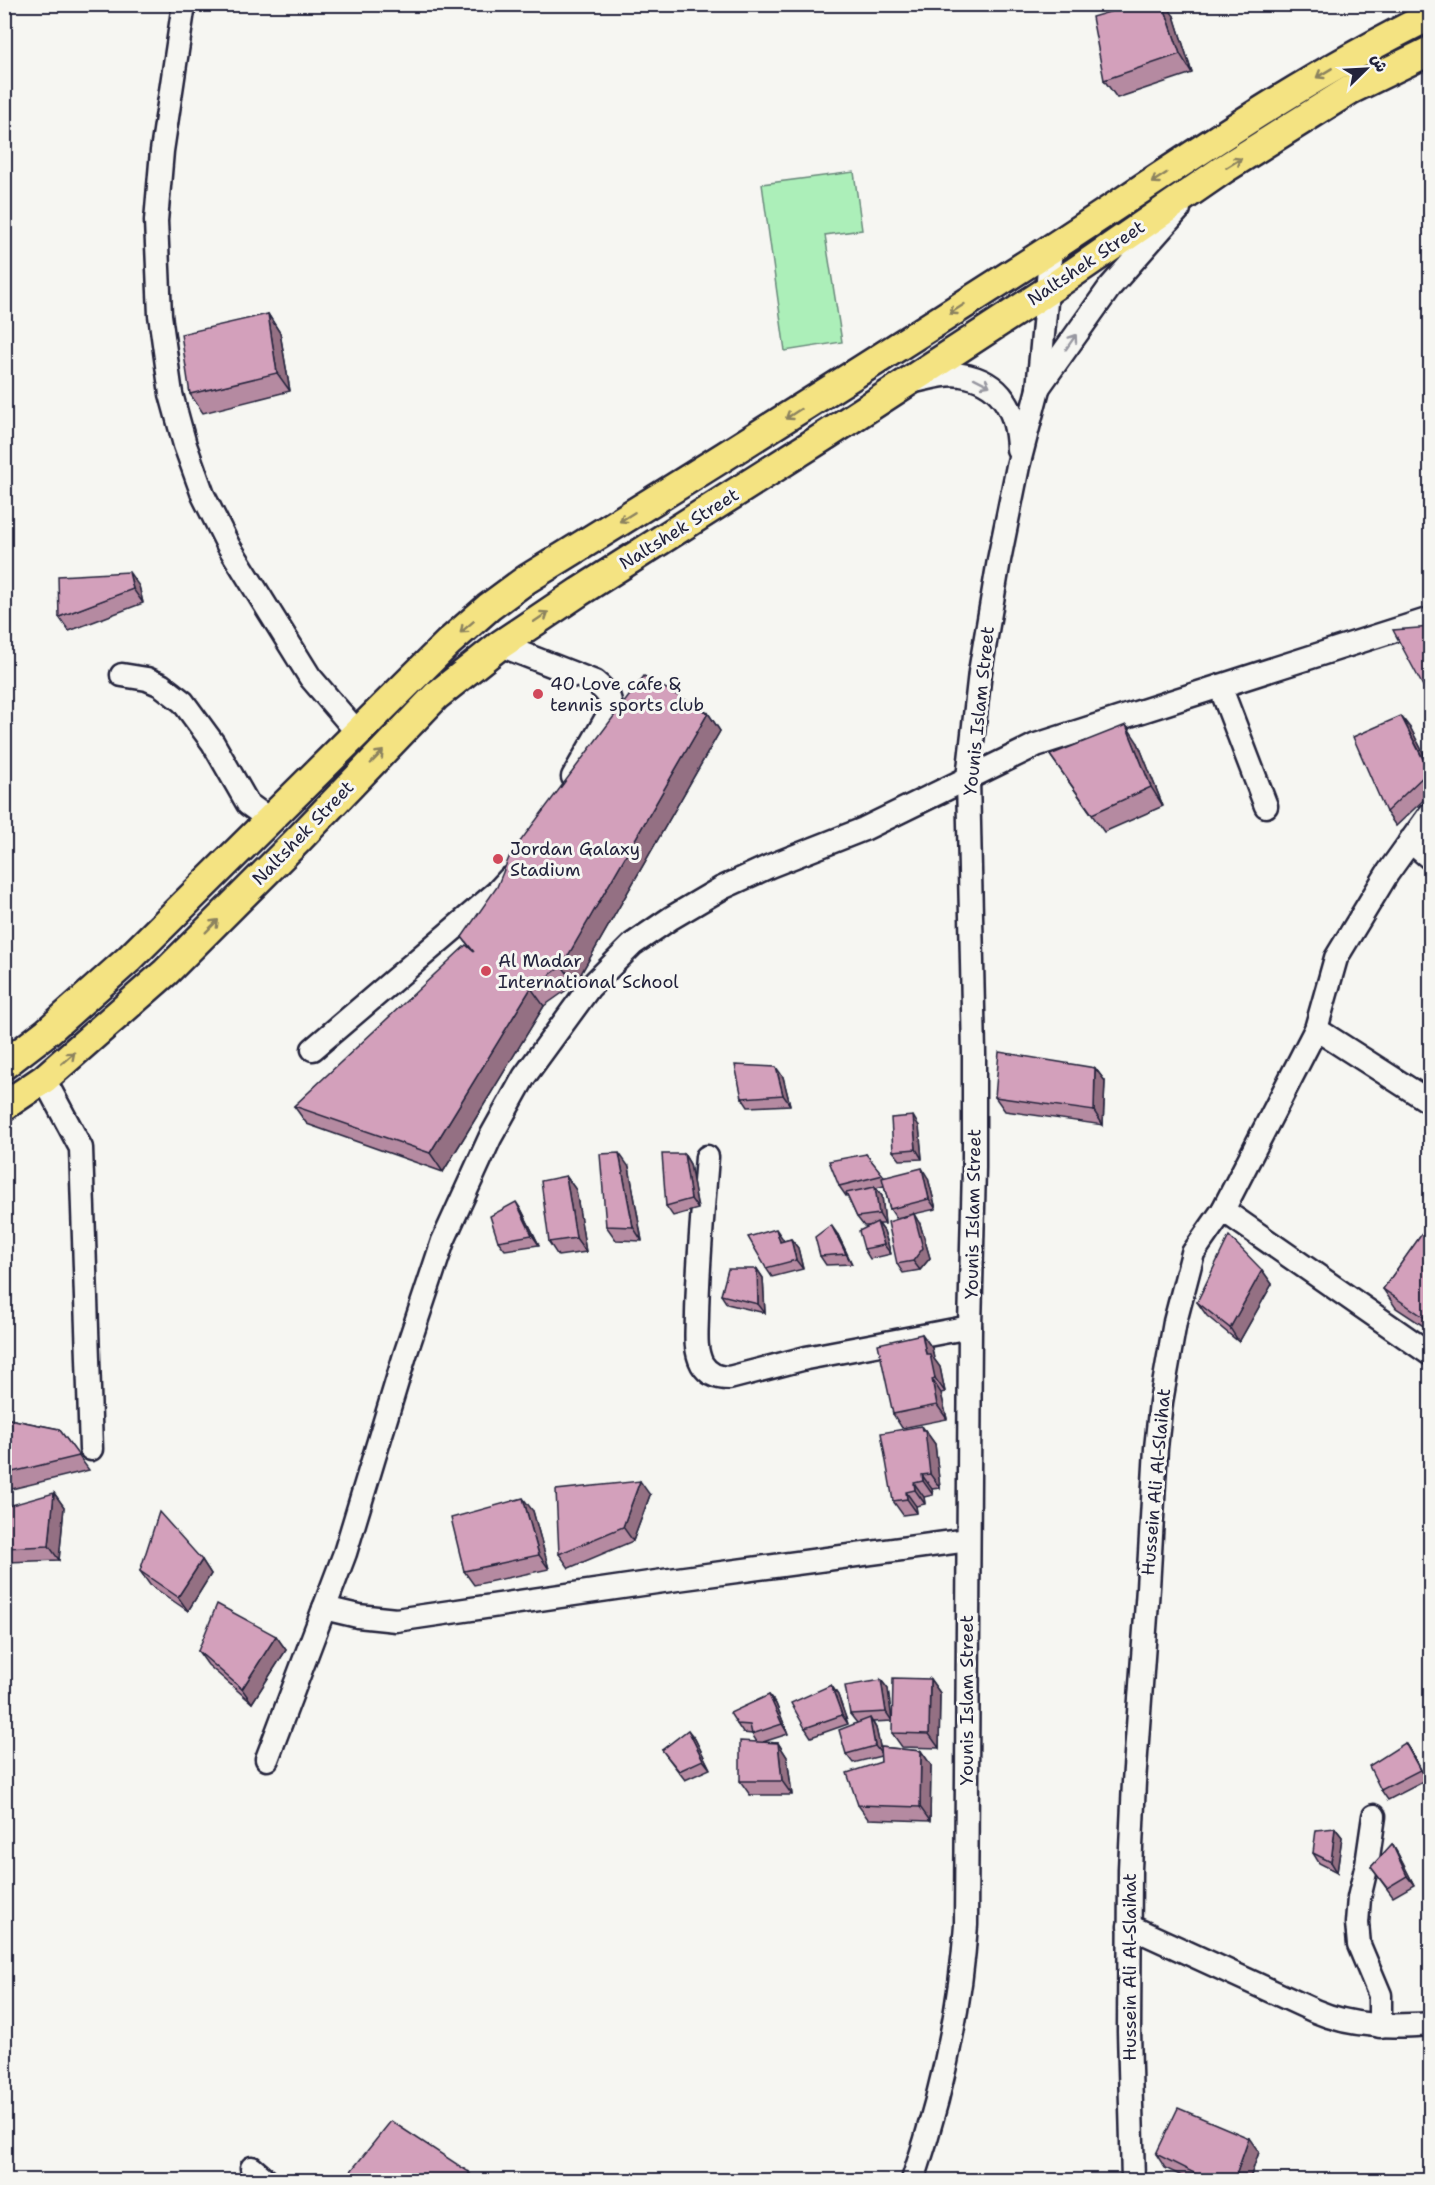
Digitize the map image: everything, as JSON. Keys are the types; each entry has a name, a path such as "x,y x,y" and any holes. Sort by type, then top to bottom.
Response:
{"main road":[{"name":"Naltshek Street","path":"4,1065 47,1032 120,967 448,643 489,607 527,579 777,424 1051,249 1258,113 1370,45 1431,16"},
{"name":"Naltshek Street","path":"4,1106 44,1079 166,972 297,841 436,696 500,645 1047,291 1198,187 1350,90 1431,51"}],"street":[{"path":"184,4 162,151 156,221 160,315 171,394 199,485 228,545 310,677 357,732"},
{"path":"1038,389 1110,287 1198,187"},
{"name":"Younis Islam Street","path":"913,2181 945,2074 959,1997 964,1951 967,1876 968,1540 974,1054 968,778 980,672 1018,466 1038,389 1051,249"},
{"path":"905,383 960,374 975,378 996,390 1005,400 1013,415 1017,433 1018,466"},
{"path":"267,1759 345,1553 442,1241 501,1117 524,1077 589,988 633,944 722,888 770,866 864,829 1036,745 1431,619"},
{"path":"500,645 595,682 607,692 612,700 610,712 563,794"},
{"path":"122,675 147,679 161,685 183,702 213,743 248,804 270,820"},
{"path":"1220,686 1266,806"},
{"name":"Hussein Ali Al-Slaihat","path":"1133,2181 1129,2073 1129,1926 1134,1782 1155,1458 1161,1402 1174,1322 1193,1253 1223,1210 1316,1029 1336,958 1386,874 1431,814"},
{"path":"1410,841 1431,858"},
{"path":"313,1049 497,892 521,864"},
{"path":"1316,1029 1431,1102"},
{"path":"44,1079 81,1148 91,1449"},
{"path":"707,1157 698,1287 697,1342 702,1365 709,1373 720,1378 729,1378 817,1356 970,1327"},
{"path":"1223,1210 1431,1354"},
{"path":"324,1608 358,1616 396,1620 968,1540"},
{"path":"1374,1816 1359,1898 1357,1923 1359,1945 1380,1995 1380,2026"},
{"path":"1129,1926 1327,2017 1354,2024 1380,2026 1431,2024"}],"green space":[{"path":"854,172 862,230 825,235 842,342 785,351 762,184"}],"building":[{"path":"1137,4 1163,4 1180,54 1104,80 1092,17"},
{"path":"268,314 277,373 190,394 181,334"},
{"path":"129,572 133,589 59,617 58,576"},
{"path":"1431,627 1431,701 1393,630"},
{"path":"644,676 708,713 562,966 531,988 430,1153 294,1106 466,945 474,952 462,937 497,887 510,855"},
{"path":"1401,716 1429,771 1386,812 1353,737"},
{"path":"1126,725 1151,787 1092,814 1050,755"},
{"path":"999,1052 1095,1068 1094,1111 995,1097"},
{"path":"735,1065 776,1067 783,1095 742,1098"},
{"path":"913,1116 916,1149 893,1151 891,1118"},
{"path":"619,1153 633,1227 606,1226 600,1154"},
{"path":"662,1154 684,1154 691,1199 666,1206"},
{"path":"866,1154 883,1175 839,1186 829,1161"},
{"path":"922,1168 929,1199 890,1209 882,1178"},
{"path":"566,1176 576,1238 549,1242 541,1181"},
{"path":"875,1187 879,1214 857,1217 846,1193"},
{"path":"516,1202 532,1235 498,1241 490,1216"},
{"path":"914,1214 923,1248 913,1261 897,1264 888,1222"},
{"path":"1431,1221 1431,1317 1428,1320 1383,1289"},
{"path":"877,1222 884,1245 864,1249 859,1231"},
{"path":"831,1225 846,1254 820,1256 815,1237"},
{"path":"776,1229 780,1242 791,1239 796,1260 766,1268 748,1237"},
{"path":"1229,1236 1262,1270 1230,1328 1197,1302"},
{"path":"728,1269 757,1269 758,1304 721,1295"},
{"path":"922,1334 926,1354 930,1354 937,1405 893,1414 878,1344"},
{"path":"4,1418 59,1429 79,1456 4,1474"},
{"path":"921,1426 922,1430 925,1430 930,1474 922,1475 923,1481 914,1483 915,1490 906,1492 907,1499 893,1501 881,1433"},
{"path":"640,1481 623,1527 559,1554 556,1490"},
{"path":"54,1493 49,1546 4,1548 4,1521 8,1506"},
{"path":"523,1498 539,1555 464,1571 451,1518"},
{"path":"159,1512 202,1560 178,1597 140,1571"},
{"path":"217,1604 276,1636 242,1689 198,1651"},
{"path":"893,1678 930,1679 929,1734 892,1733"},
{"path":"881,1680 886,1712 850,1714 845,1686"},
{"path":"831,1685 842,1715 805,1728 791,1703"},
{"path":"769,1695 782,1724 752,1734 750,1725 737,1724 730,1713"},
{"path":"870,1718 875,1746 846,1754 839,1730"},
{"path":"688,1730 703,1760 679,1771 662,1750"},
{"path":"740,1741 778,1743 782,1781 740,1781"},
{"path":"1405,1743 1420,1770 1381,1790 1369,1766"},
{"path":"880,1747 921,1751 920,1807 858,1805 847,1773 881,1762"},
{"path":"1335,1828 1331,1862 1313,1853 1316,1830"},
{"path":"1392,1844 1407,1876 1387,1888 1371,1867"},
{"path":"1178,2108 1249,2138 1234,2181 1210,2181 1156,2154"},
{"path":"391,2121 469,2172 467,2181 343,2181"}],"place":[{"name":"40 Love cafe & tennis sports club","path":"538,694"},
{"name":"Jordan Galaxy Stadium","path":"498,859"},
{"name":"Al Madar International School","path":"486,971"}]}
